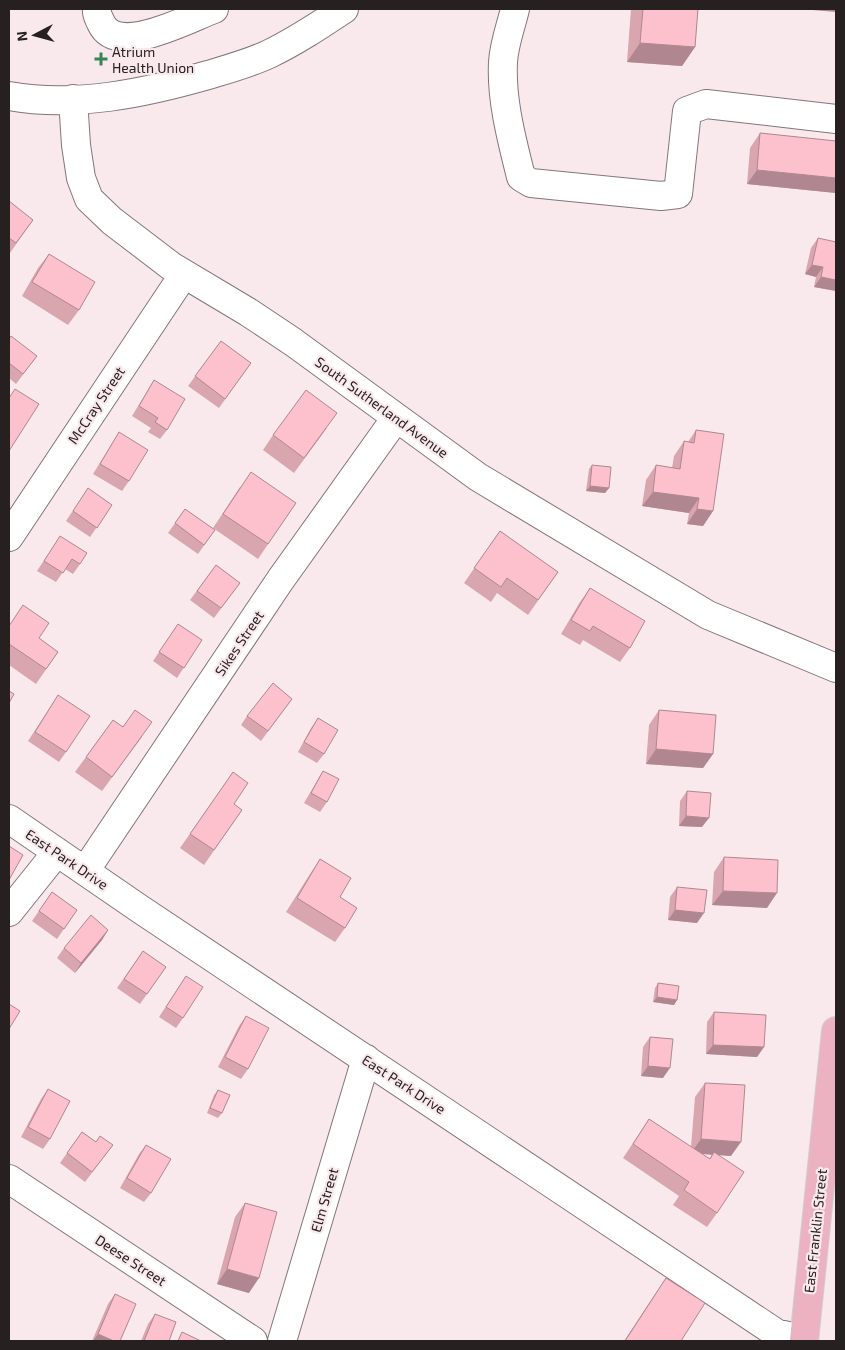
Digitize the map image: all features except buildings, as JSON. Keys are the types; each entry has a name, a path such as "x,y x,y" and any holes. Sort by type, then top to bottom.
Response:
{"main road":[{"name":"East Franklin Street","path":"804,1341 836,1032"}],"street":[{"path":"97,9 104,28 117,38 142,37 214,9"},
{"path":"9,96 30,100 73,100 114,96 171,85 229,69 268,54 309,32 344,9"},
{"path":"515,9 504,56 503,79 508,119 521,177 531,184 661,196 678,194 687,111 706,104 836,118"},
{"name":"South Sutherland Avenue","path":"73,100 76,145 81,178 89,199 112,221 184,274 263,322 478,477 708,614 836,668"},
{"name":"McCray Street","path":"9,537 184,274"},
{"name":"Sikes Street","path":"85,871 281,579 386,436 396,418"},
{"name":"East Park Drive","path":"9,819 776,1333 804,1341"},
{"path":"9,912 57,852"},
{"name":"Elm Street","path":"282,1341 366,1059"},
{"name":"Deese Street","path":"9,1179 253,1341"}],"place":[{"name":"Atrium Health Union","path":"101,59"}]}
